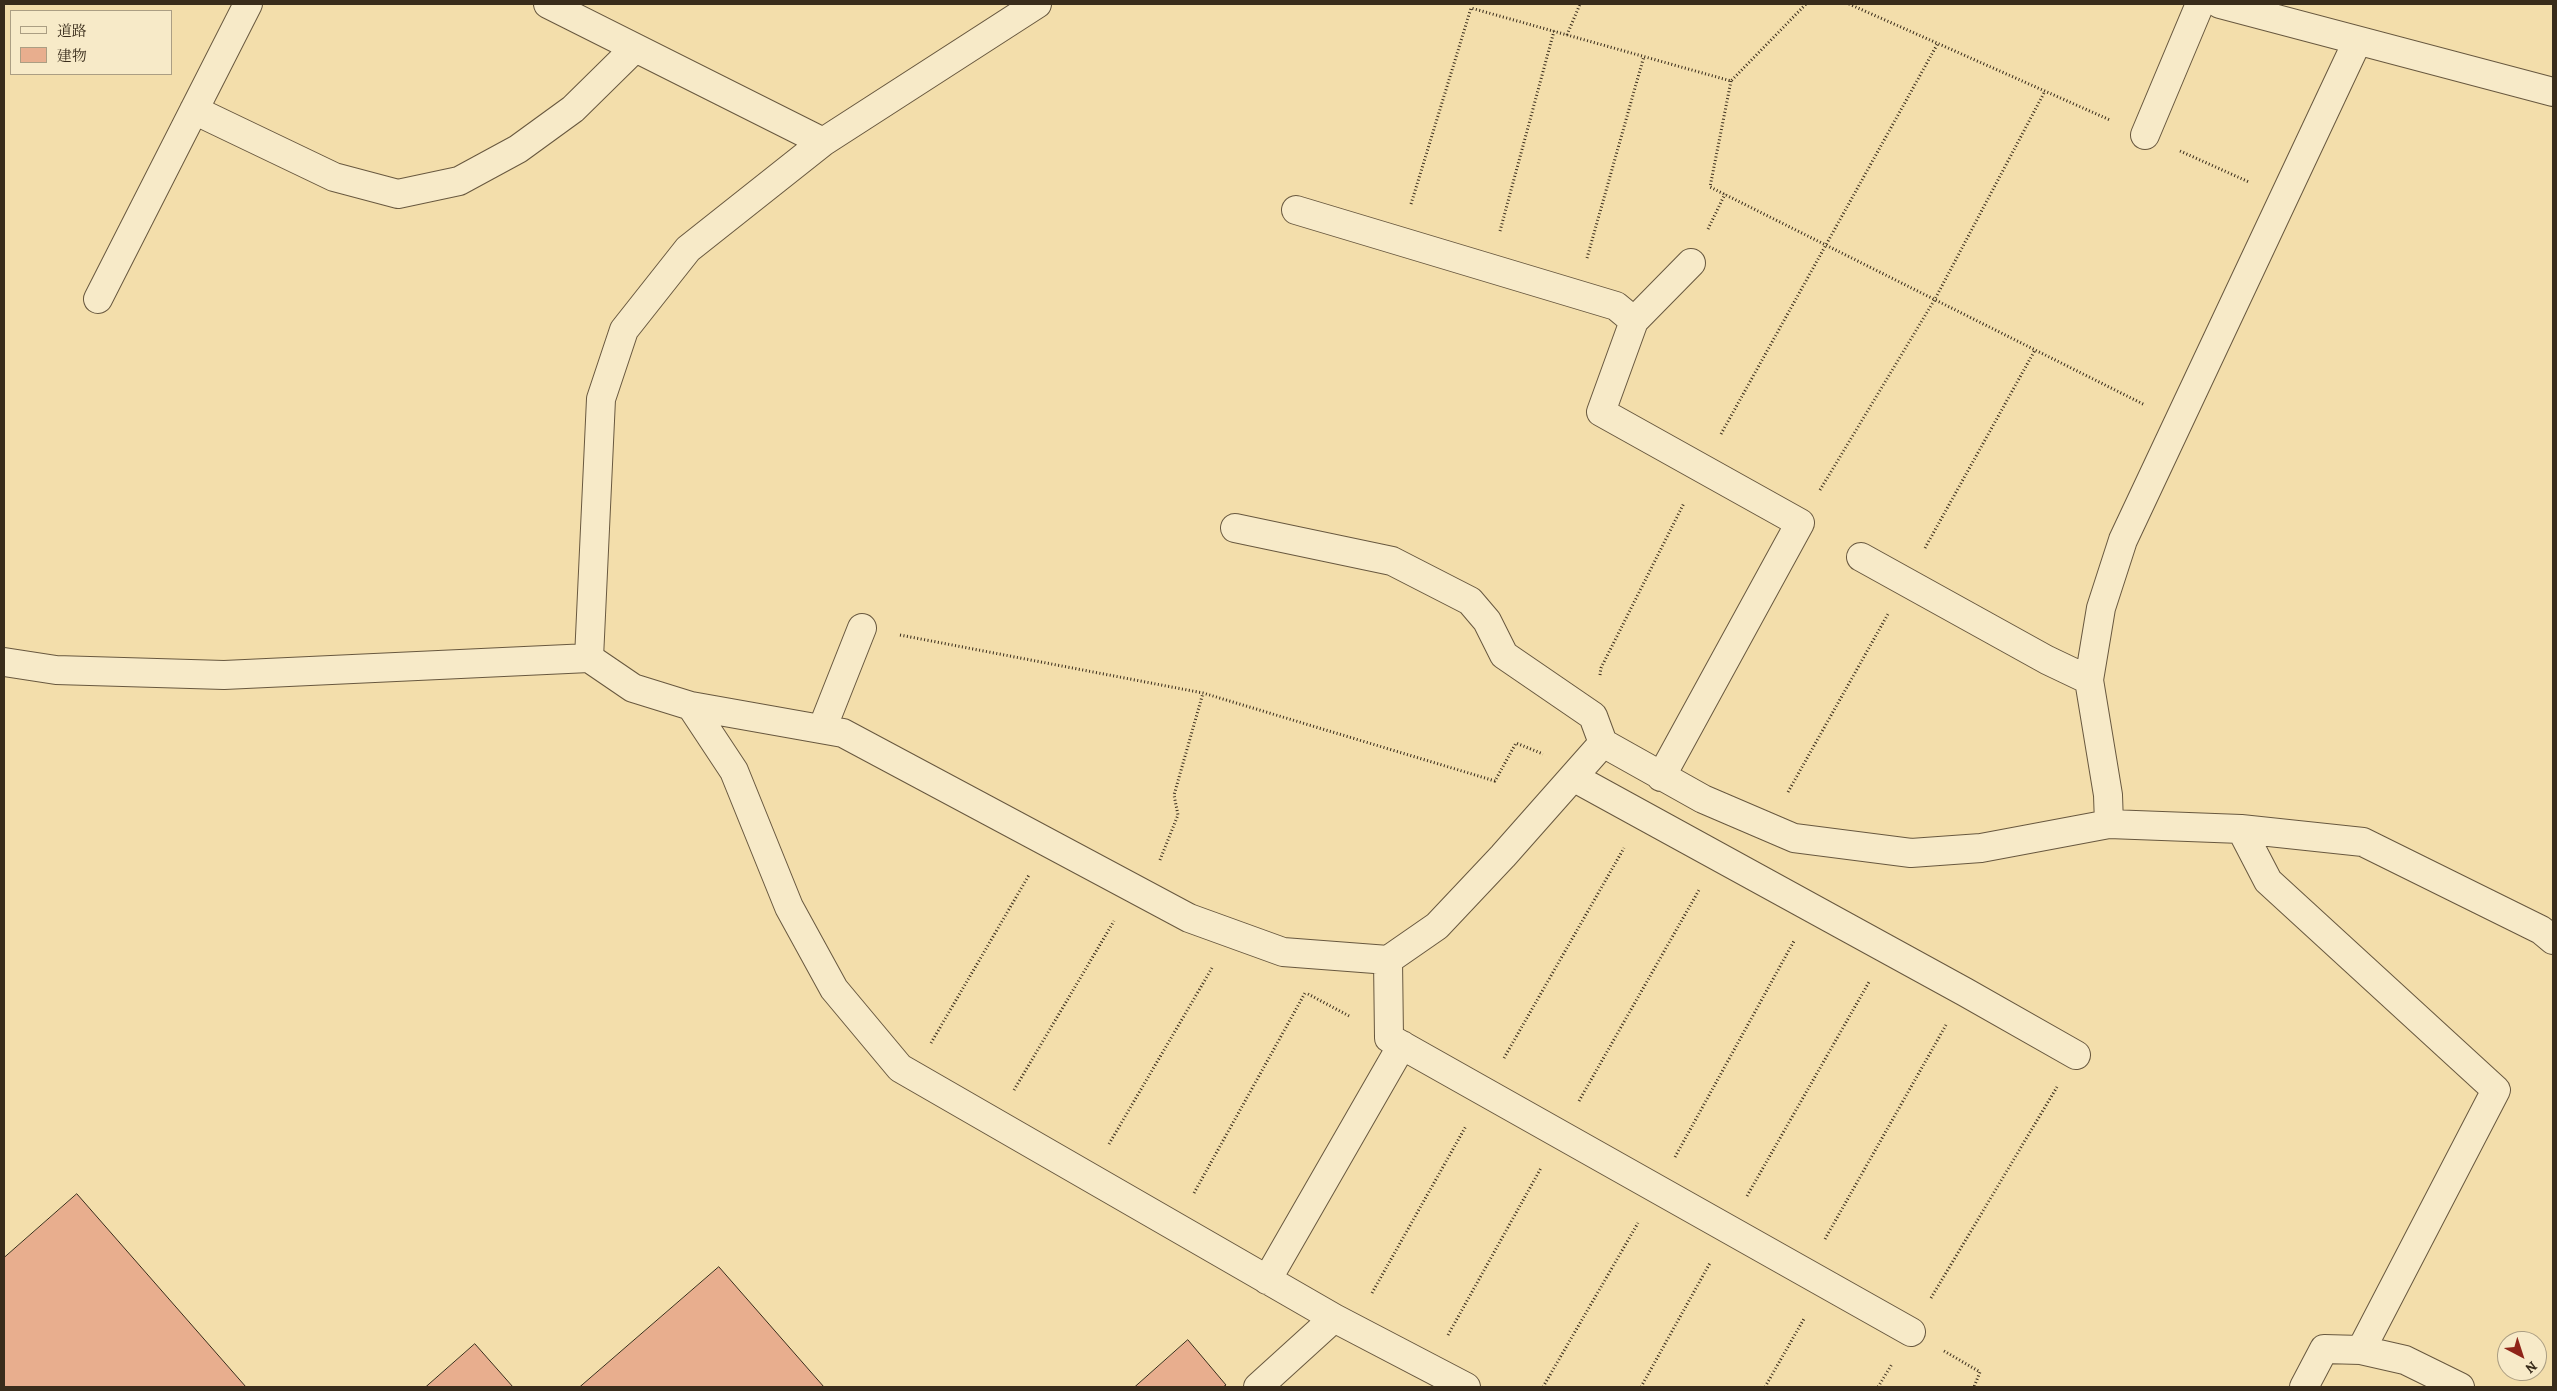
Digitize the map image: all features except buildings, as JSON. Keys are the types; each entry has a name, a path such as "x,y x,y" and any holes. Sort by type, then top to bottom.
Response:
{"street":[{"path":"98,299 248,4"},
{"path":"548,4 823,142"},
{"path":"589,658 601,399 624,330 688,249 823,142 1037,4"},
{"path":"2145,135 2200,4"},
{"path":"2220,4 2357,42 2553,92"},
{"path":"2109,824 2108,795 2089,680 2101,608 2123,540 2357,42"},
{"path":"194,110 334,177 398,194 459,181 518,149 573,109 635,48"},
{"path":"1296,210 1616,306 1634,321"},
{"path":"1661,776 1800,523 1601,412 1634,321 1692,263"},
{"path":"1235,528 1392,560 1470,601 1487,621 1504,655 1593,716 1603,743 1703,799 1794,838 1911,853 1981,848 2109,824 2241,829 2363,842 2541,930 2553,940"},
{"path":"1861,556 2047,660 2089,680"},
{"path":"822,729 862,628"},
{"path":"4,662 56,670 224,675 589,658 633,688 691,706 843,733 1189,918 1283,952 1388,960 1437,926 1603,743"},
{"path":"691,706 734,771 789,907 834,989 900,1068 1343,1323 1466,1387"},
{"path":"1577,772 1643,815 1888,949 2076,1055"},
{"path":"2241,829 2268,881 2496,1090 2361,1350"},
{"path":"1388,960 1389,1038 1911,1332"},
{"path":"1268,1280 1402,1045"},
{"path":"1258,1387 1343,1323"},
{"path":"2304,1387 2324,1349 2361,1350 2404,1360 2460,1387"}],"path":[{"path":"1567,35 1580,4"},
{"path":"1806,4 1731,80 1710,187 2179,422"},
{"path":"1849,4 2284,197"},
{"path":"1400,241 1471,8 1731,80"},
{"path":"1490,268 1554,31"},
{"path":"1593,716 1601,668 1702,468 1827,246 1938,43"},
{"path":"1577,294 1644,56"},
{"path":"1800,523 1934,299 2045,91"},
{"path":"1769,827 2035,350"},
{"path":"862,628 1203,693 1495,781 1516,743 1577,772"},
{"path":"994,1123 1140,892 1178,815 1174,795 1203,693"},
{"path":"1343,1323 1485,1092 1643,815"},
{"path":"912,1075 1048,842"},
{"path":"1430,1368 1560,1134 1718,857"},
{"path":"1543,1387 1657,1190 1812,908"},
{"path":"1089,1178 1232,933"},
{"path":"1641,1387 1888,949"},
{"path":"1175,1228 1305,992"},
{"path":"1765,1387 1815,1278 1965,992"},
{"path":"1974,1387 1980,1372 1911,1332 2076,1055"}]}
